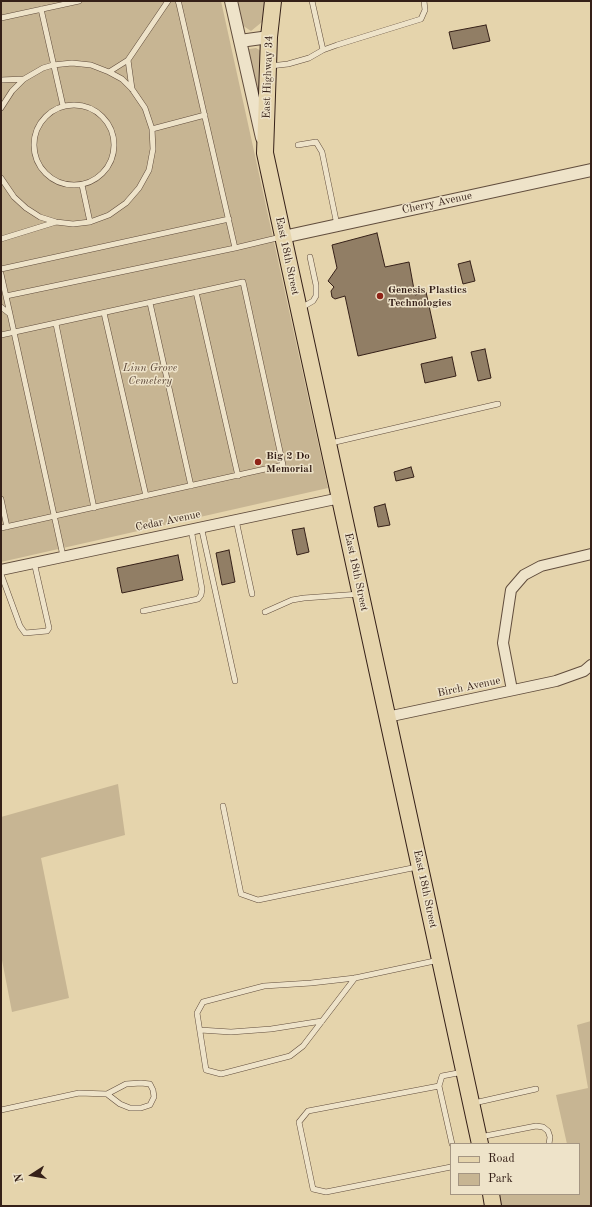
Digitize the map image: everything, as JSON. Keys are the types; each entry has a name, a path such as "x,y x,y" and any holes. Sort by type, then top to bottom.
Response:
{"main road":[{"name":"East Highway 34","path":"265,153 267,66 273,1"},
{"name":"East 18th Street","path":"265,153 479,1141"},
{"path":"491,1195 493,1206"}],"street":[{"name":"East 18th Street","path":"231,1 265,153"},
{"path":"240,41 269,37"},
{"name":"Cherry Avenue","path":"283,237 591,170"},
{"name":"Cedar Avenue","path":"1,570 202,526 340,498"},
{"path":"512,690 503,643 511,590 524,575 540,566 591,554"},
{"name":"Birch Avenue","path":"387,717 556,681 584,671 591,665"}],"lane":[{"path":"1,18 79,1"},
{"path":"109,72 128,60 168,1"},
{"path":"178,1 235,248"},
{"path":"312,1 323,50"},
{"path":"267,66 288,64 309,58 323,50 421,19 425,10 424,1"},
{"path":"41,9 63,106"},
{"path":"128,60 132,90"},
{"path":"1,108 12,91 24,79 38,71 53,65 72,63 91,65 109,72 122,80 132,90 145,108 152,129 153,149 148,170 139,188 126,204 109,215 90,222 73,224 56,222 40,216 26,208 14,197 1,178"},
{"path":"1,80 24,79"},
{"path":"75,105 86,107 97,112 105,120 111,130 114,142 113,153 109,164 102,174 93,181 82,185 62,184 52,179 44,173 38,164 35,155 35,134 39,125 46,116 63,106 75,105"},
{"path":"152,129 205,115"},
{"path":"298,145 316,142 322,152 337,225"},
{"path":"82,185 90,222"},
{"path":"1,268 228,218"},
{"path":"1,239 56,222"},
{"path":"6,296 283,237"},
{"path":"299,310 313,301 316,296 316,285 310,257"},
{"path":"1,274 63,556"},
{"path":"1,336 243,282 283,465 4,528 1,499"},
{"path":"196,292 238,476"},
{"path":"150,303 191,486"},
{"path":"1,307 10,314"},
{"path":"104,313 146,496"},
{"path":"56,324 94,508"},
{"path":"328,444 498,404"},
{"path":"236,520 252,594"},
{"path":"202,526 235,681"},
{"path":"143,611 198,600 201,596 202,589 191,529"},
{"path":"1,574 20,626 26,633 46,630 49,628 34,562"},
{"path":"265,612 292,600 360,594"},
{"path":"222,806 241,894 258,900 420,867"},
{"path":"355,978 303,1046 290,1056 221,1074 206,1070 197,1013 203,1002 264,986 355,978 440,960"},
{"path":"200,1030 231,1032 271,1029 322,1021"},
{"path":"452,1143 439,1086 442,1076 464,1072"},
{"path":"1,1110 79,1093 107,1094 126,1084 150,1084 154,1097 150,1105 141,1108 130,1108 120,1104 107,1094"},
{"path":"439,1086 308,1111 299,1122 313,1189 326,1192 450,1167"},
{"path":"471,1103 536,1089"},
{"path":"479,1141 536,1126 543,1127 548,1131 550,1137 549,1143"}],"green space":[{"name":"Linn Grove Cemetery","path":"1,1 221,1 328,488 1,562"},
{"path":"238,1 267,1 262,22 251,31 242,25"},
{"path":"256,48 263,52 261,114 249,57 249,49"},
{"path":"118,784 125,835 41,858 69,998 12,1012 1,955 1,817"},
{"path":"591,1021 591,1206 501,1206 499,1195 580,1195 580,1143 567,1143 556,1095 588,1088 577,1025"}],"building":[{"path":"486,25 490,41 453,49 449,32"},
{"name":"Genesis Plastics Technologies","path":"377,233 385,267 409,262 415,295 426,292 436,338 358,356 345,296 335,299 332,297 331,291 334,287 328,281 337,268 332,245"},
{"path":"470,261 475,281 463,284 458,264"},
{"path":"485,349 491,378 478,381 471,352"},
{"path":"452,357 456,376 425,383 421,364"},
{"path":"411,467 414,477 396,481 394,472"},
{"path":"385,504 390,525 378,527 374,507"},
{"path":"304,528 309,552 297,555 292,530"},
{"path":"229,550 235,582 222,585 216,553"},
{"path":"178,555 183,580 122,593 117,568"}],"place":[{"name":"Genesis Plastics Technologies","path":"380,296"},
{"name":"Big 2 Do Memorial","path":"258,462"}]}
